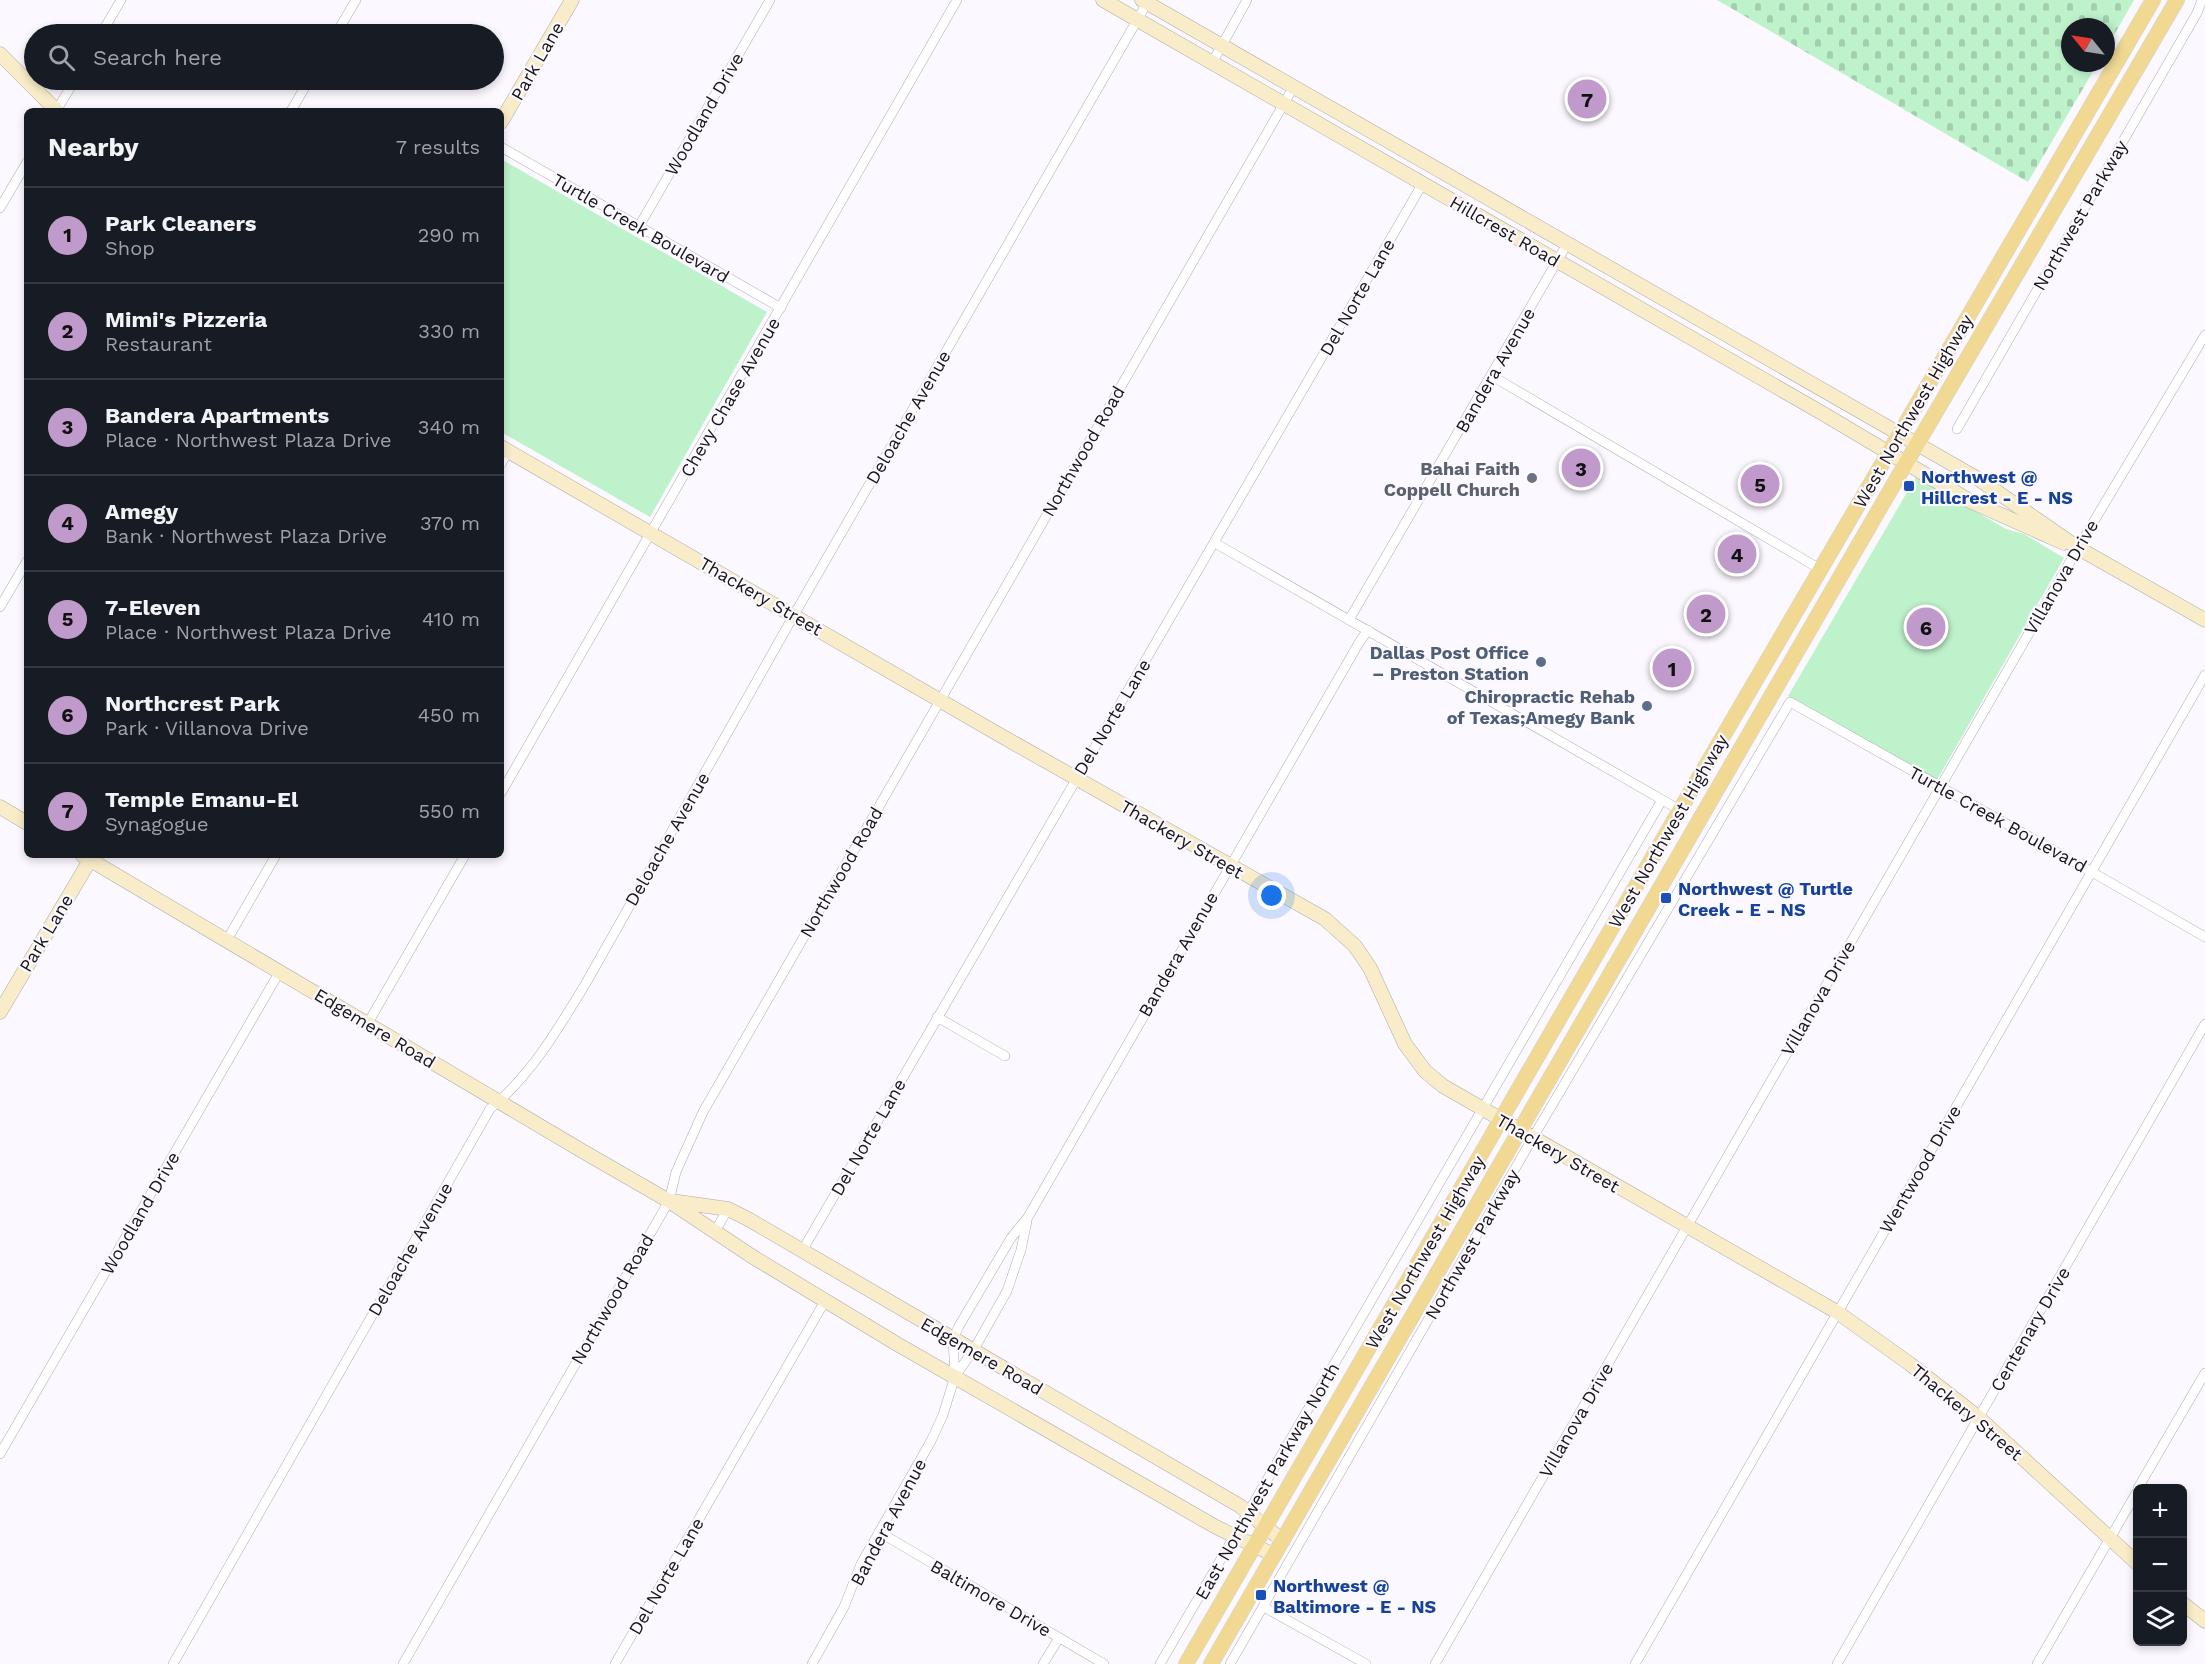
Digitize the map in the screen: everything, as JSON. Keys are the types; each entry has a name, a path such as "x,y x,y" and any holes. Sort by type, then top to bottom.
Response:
{"main road":[{"name":"West Northwest Highway","path":"1186,1664 1820,569 2153,0"},
{"name":"West Northwest Highway","path":"1211,1664 1282,1541 1526,1135 1700,822 1906,463 2177,0"},
{"path":"1680,810 1700,822"}],"street":[{"path":"107,24 121,0"},
{"path":"342,24 356,0"},
{"name":"Park Lane","path":"504,117 572,0"},
{"name":"Woodland Drive","path":"638,228 770,0"},
{"name":"Chevy Chase Avenue","path":"504,788 957,0"},
{"name":"Hillcrest Road","path":"1103,0 1755,374 1970,501 2053,540 2078,548"},
{"path":"1212,63 1247,0"},
{"name":"Northwest Parkway","path":"1957,429 2198,13 2202,0"},
{"name":"Hillcrest Road","path":"1145,1 1980,480 2078,548"},
{"name":"Deloache Avenue","path":"173,1664 490,1109 529,1071 550,1043 1138,20 1145,1"},
{"path":"0,54 24,78"},
{"name":"Northwood Road","path":"403,1664 669,1201 676,1172 703,1112 1293,86"},
{"path":"36,90 54,108"},
{"path":"59,108 69,90"},
{"path":"293,108 303,90"},
{"name":"Turtle Creek Boulevard","path":"504,149 638,228 781,308"},
{"path":"0,208 24,167"},
{"path":"1427,186 1437,169"},
{"name":"Del Norte Lane","path":"802,1251 1075,778 1427,186"},
{"name":"Bandera Avenue","path":"1349,620 1567,244"},
{"path":"1648,313 1658,294"},
{"name":"Villanova Drive","path":"1435,1664 1940,786 2205,335"},
{"path":"1755,374 1764,357"},
{"path":"1492,376 1820,569"},
{"name":"Thackery Street","path":"505,449 1325,920 1355,946 1370,968 1398,1031 1413,1056 1425,1071 1443,1086 1837,1312 1910,1364 1979,1418 2133,1560"},
{"path":"1215,543 1680,810"},
{"path":"2078,548 2205,620"},
{"path":"0,607 24,566"},
{"name":"Bandera Avenue","path":"955,1376 952,1339 1011,1238 1028,1217 1359,641 1368,630"},
{"name":"Wentwood Drive","path":"1635,1664 2205,675"},
{"name":"Turtle Creek Boulevard","path":"1790,702 2205,937"},
{"name":"Northwest Parkway","path":"1230,1664 1264,1607 1526,1135 1790,702"},
{"name":"East Northwest Parkway North","path":"1160,1664 1662,800"},
{"path":"0,807 24,821"},
{"name":"Park Lane","path":"0,1012 87,858"},
{"name":"Edgemere Road","path":"90,858 669,1201 714,1233 825,1301 1235,1538 1274,1555"},
{"path":"227,940 274,858"},
{"path":"368,1023 463,858"},
{"name":"Woodland Drive","path":"0,1454 280,971"},
{"path":"937,1017 1005,1056"},
{"name":"Centenary Drive","path":"1837,1664 2205,1024"},
{"name":"Edgemere Road","path":"669,1201 728,1209 1249,1512 1282,1541"},
{"path":"714,1233 728,1209"},
{"name":"Bandera Avenue","path":"812,1664 844,1607 861,1564 931,1441 943,1415 955,1376 973,1351 1007,1292 1021,1250 1028,1217"},
{"name":"Del Norte Lane","path":"615,1664 825,1301"},
{"path":"2141,1484 2205,1372"},
{"path":"2037,1664 2133,1498"},
{"name":"Baltimore Drive","path":"879,1532 1104,1664"},
{"path":"1264,1607 1366,1664"},
{"path":"2187,1607 2205,1621"},
{"path":"1043,1664 1059,1638"}],"green space":[{"path":"1717,0 2134,0 2115,33 2115,18 2061,18 2061,72 2093,72 2028,182"},
{"path":"504,161 767,312 650,517 504,434"},
{"path":"1916,477 2006,529 2024,534 2064,558 1937,780 1788,696"}],"place":[{"name":"Temple Emanu-El","path":"1587,99"},
{"name":"Bandera Apartments","path":"1581,468"},
{"name":"Bahai Faith Coppell Church","path":"1532,478"},
{"name":"7-Eleven","path":"1760,484"},
{"name":"Northwest @ Hillcrest - E - NS","path":"1909,486"},
{"name":"Amegy","path":"1737,554"},
{"name":"Mimi's Pizzeria","path":"1706,614"},
{"name":"Northcrest Park","path":"1926,627"},
{"name":"Dallas Post Office – Preston Station","path":"1541,662"},
{"name":"Park Cleaners","path":"1672,668"},
{"name":"Chiropractic Rehab of Texas;Amegy Bank","path":"1647,706"},
{"name":"Northwest @ Turtle Creek - E - NS","path":"1666,898"},
{"name":"Northwest @ Baltimore - E - NS","path":"1261,1595"}]}
